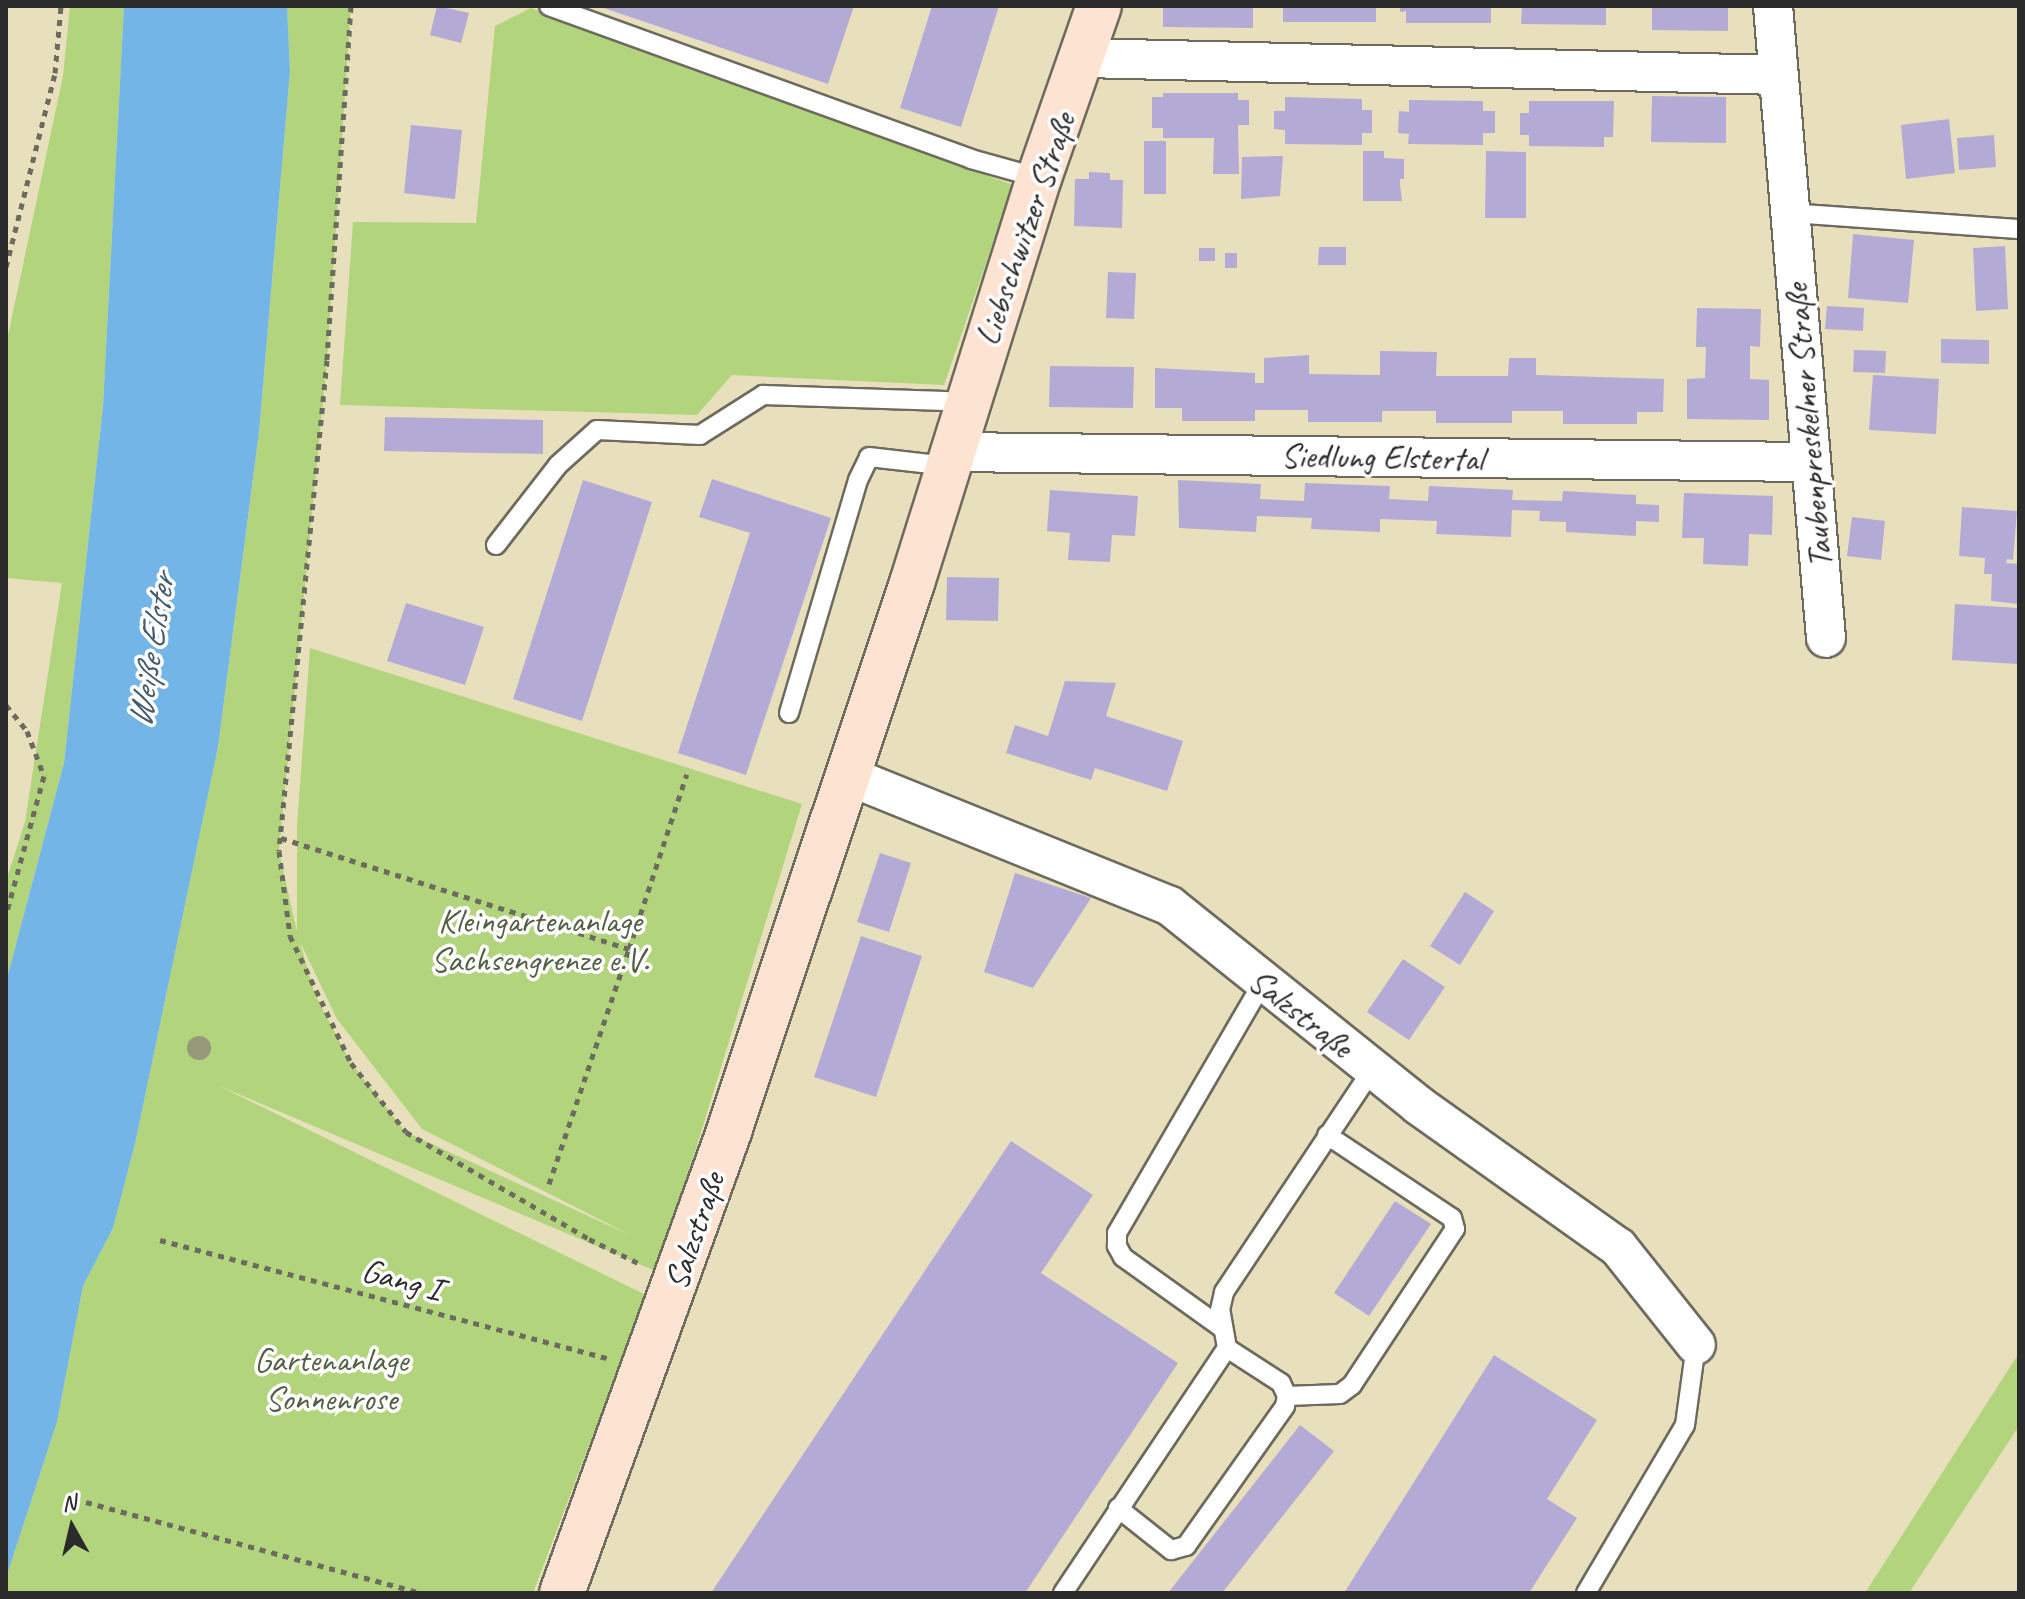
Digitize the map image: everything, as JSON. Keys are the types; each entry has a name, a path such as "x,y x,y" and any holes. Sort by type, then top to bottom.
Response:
{"main road":[{"name":"Liebschwitzer Straße","path":"950,459 1039,178 1084,58 1099,6"},
{"name":"Salzstraße","path":"562,1593 684,1264 950,459"}],"street":[{"name":"Taubenpreskelner Straße","path":"1773,6 1826,638"},
{"path":"1084,58 1778,75"},
{"name":"Siedlung Elstertal","path":"950,459 1811,462"},
{"name":"Salzstraße","path":"846,775 1170,906 1262,984 1373,1069 1618,1247 1696,1345"}],"lane":[{"path":"549,6 971,159 1039,178"},
{"path":"1790,213 2019,229"},
{"path":"496,545 558,465 597,430 700,435 763,395 945,401 966,407"},
{"path":"789,713 849,509 869,457 950,459"},
{"path":"1222,1328 1123,1257 1117,1246 1117,1233 1262,984"},
{"path":"1063,1593 1227,1348 1222,1328 1224,1292 1373,1069"},
{"path":"1287,1396 1340,1394 1352,1385 1455,1229 1452,1218 1327,1135"},
{"path":"1586,1593 1685,1425 1696,1345"},
{"path":"1118,1508 1171,1550 1186,1546 1285,1406 1287,1396 1276,1378 1227,1348"}],"path":[{"path":"6,267 55,73 61,6"},
{"path":"351,6 327,360 279,851 294,949 351,1063 406,1132 589,1239 644,1265"},
{"path":"6,705 27,731 44,776 6,915"},
{"path":"549,1184 687,774"},
{"path":"281,838 629,949"},
{"name":"Gang I","path":"160,1240 616,1361"},
{"path":"86,1502 421,1593"}],"green space":[{"path":"70,6 124,6 103,406 64,763 6,982 6,881 25,822 62,583 6,578 6,345 63,76"},
{"path":"287,6 351,6 327,362 279,851 297,932 297,825 310,648 802,804 658,1272 217,1085 646,1295 533,1593 6,1593 6,1578 57,1422 83,1286 113,1228 135,1144 218,747 259,432 290,71","holes":["300,942 337,1019 422,1129 634,1237 406,1132 351,1063 315,995"]},
{"path":"531,8 1013,185 944,385 732,375 697,415 340,405 353,222 476,223 495,26"},
{"path":"2019,1353 2019,1426 1909,1593 1865,1593"}],"water":[{"name":"Weiße Elster","path":"124,6 287,6 290,71 259,432 218,747 135,1144 113,1228 83,1286 57,1422 6,1578 6,982 64,763 103,406"}],"building":[{"path":"437,6 469,13 461,43 430,35"},
{"path":"598,6 854,6 828,84"},
{"path":"932,6 999,6 961,127 900,108"},
{"path":"1163,6 1253,6 1253,28 1163,27"},
{"path":"1283,6 1376,6 1376,22 1283,22"},
{"path":"1400,6 1491,6 1491,23 1406,23 1406,11 1400,12"},
{"path":"1522,6 1606,6 1606,25 1521,24"},
{"path":"1652,6 1728,6 1728,31 1652,30"},
{"path":"1163,93 1238,93 1238,100 1249,100 1249,125 1238,125 1239,174 1213,174 1214,138 1163,138 1163,128 1152,128 1152,97 1163,97"},
{"path":"1652,96 1726,97 1726,143 1651,142"},
{"path":"1285,97 1362,99 1362,110 1372,110 1372,133 1362,133 1362,145 1285,144 1285,130 1274,129 1274,111 1285,111"},
{"path":"1409,100 1483,101 1483,111 1495,111 1495,133 1483,133 1483,145 1408,144 1409,134 1398,133 1399,111 1409,112"},
{"path":"1529,101 1614,101 1613,137 1604,137 1604,147 1529,146 1529,135 1520,135 1520,113 1529,113"},
{"path":"1949,119 1955,173 1906,179 1901,125"},
{"path":"411,125 462,130 455,199 404,193"},
{"path":"1994,135 1996,167 1959,170 1957,138"},
{"path":"1144,141 1166,141 1166,194 1144,194"},
{"path":"1363,151 1384,151 1384,158 1404,159 1404,179 1400,179 1402,201 1363,201"},
{"path":"1486,151 1526,152 1526,218 1485,218"},
{"path":"1283,156 1280,196 1241,199 1242,157"},
{"path":"1089,172 1110,173 1110,180 1123,180 1122,228 1074,226 1075,179 1089,179"},
{"path":"1853,234 1914,240 1908,303 1848,298"},
{"path":"2005,246 2008,309 1976,311 1973,248"},
{"path":"1319,247 1346,247 1346,265 1318,265"},
{"path":"1199,248 1215,248 1215,261 1199,261"},
{"path":"1225,253 1237,253 1237,268 1225,268"},
{"path":"1108,272 1136,273 1134,319 1106,318"},
{"path":"1827,306 1864,308 1863,331 1825,329"},
{"path":"1697,308 1761,309 1760,347 1750,346 1750,379 1769,380 1769,420 1687,419 1687,379 1705,378 1706,347 1696,347"},
{"path":"1941,339 1989,340 1989,364 1941,363"},
{"path":"1854,350 1886,351 1885,373 1853,372"},
{"path":"1380,351 1437,352 1436,376 1508,376 1509,358 1536,358 1536,375 1664,379 1663,412 1637,412 1637,424 1563,424 1563,411 1512,411 1512,423 1436,423 1436,411 1382,411 1382,422 1308,422 1308,410 1255,410 1255,421 1182,421 1182,408 1155,408 1155,368 1255,373 1255,383 1264,383 1264,358 1309,355 1309,374 1380,375"},
{"path":"1050,366 1134,367 1133,408 1049,407"},
{"path":"1873,375 1939,379 1936,434 1869,430"},
{"path":"385,417 543,420 543,454 384,451"},
{"path":"712,479 831,518 746,775 678,753 750,533 699,517"},
{"path":"583,480 652,502 582,721 513,699"},
{"path":"1178,480 1261,484 1260,499 1304,501 1305,483 1390,486 1389,499 1428,501 1429,486 1513,490 1512,500 1562,501 1563,491 1636,495 1636,504 1659,505 1659,522 1636,521 1636,536 1566,532 1566,522 1539,521 1540,511 1512,510 1511,537 1436,534 1437,521 1380,519 1380,532 1311,529 1312,518 1257,516 1256,532 1179,528"},
{"path":"1050,490 1138,496 1135,536 1112,535 1110,562 1068,560 1070,533 1047,531"},
{"path":"1684,493 1773,496 1772,535 1749,534 1748,566 1703,564 1704,538 1682,538"},
{"path":"1962,507 2017,511 2013,560 2007,559 2006,563 2019,564 2019,604 1991,601 1992,574 1984,574 1985,558 1959,556"},
{"path":"1852,517 1885,521 1881,560 1847,556"},
{"path":"947,577 999,578 998,621 946,620"},
{"path":"406,603 484,627 465,685 387,661"},
{"path":"1955,604 2019,608 2018,664 1952,660"},
{"path":"1065,681 1116,683 1106,716 1183,741 1167,791 1095,768 1091,780 1006,753 1015,725 1048,736"},
{"path":"880,853 911,863 889,932 857,922"},
{"path":"1015,873 1091,898 1033,988 984,972"},
{"path":"1465,892 1494,911 1460,965 1430,946"},
{"path":"861,936 922,956 876,1097 814,1077"},
{"path":"1403,959 1445,987 1409,1040 1367,1012"},
{"path":"1011,1141 1093,1195 1041,1273 1178,1363 1025,1593 711,1593"},
{"path":"1395,1201 1431,1224 1369,1316 1334,1293"},
{"path":"1494,1355 1597,1420 1547,1499 1577,1518 1529,1593 1344,1593"},
{"path":"1300,1425 1334,1451 1222,1593 1168,1593"}],"park label":[{"name":"Kleingartenanlage Sachsengrenze e.V.","path":"540,940"},
{"name":"Gartenanlage Sonnenrose","path":"331,1378"}]}
